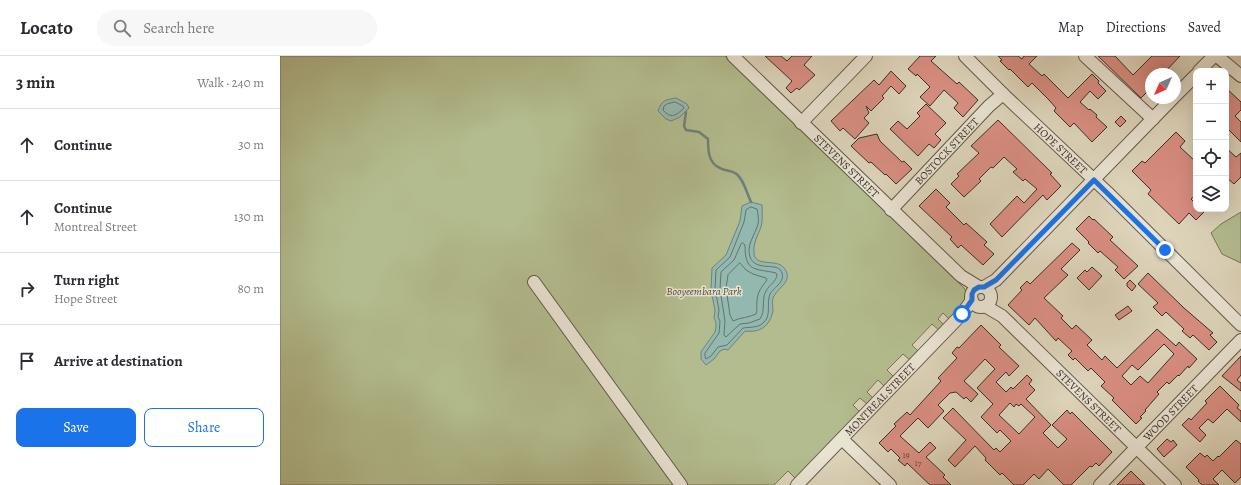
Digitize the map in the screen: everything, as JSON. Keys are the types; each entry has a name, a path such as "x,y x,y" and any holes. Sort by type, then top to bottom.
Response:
{"street":[{"name":"STEVENS STREET","path":"733,56 1176,485"},
{"path":"801,123 866,56"},
{"name":"HOPE STREET","path":"965,56 1094,180 1241,325"},
{"path":"1085,56 1153,119"},
{"path":"1202,68 1214,56"},
{"path":"1217,56 1241,76"},
{"name":"MONTREAL STREET","path":"1181,90 1193,77"},
{"name":"BOSTOCK STREET","path":"891,210 989,106 1003,94"},
{"name":"MONTREAL STREET","path":"797,485 1167,104"},
{"path":"534,282 681,485"},
{"name":"WOOD STREET","path":"1100,485 1241,340"},
{"path":"842,439 890,485"}],"green space":[{"name":"Booyeembara Park","path":"280,56 725,56 964,288 968,295 967,299 950,320 943,313 938,319 945,326 940,331 932,324 912,345 919,352 911,361 903,354 887,370 895,378 885,387 878,380 867,392 874,399 868,405 860,398 853,405 861,413 796,479 788,471 774,485 280,485"},
{"path":"1241,212 1241,263 1222,254 1211,233 1221,224"}],"water":[{"path":"676,98 687,104 689,108 680,117 671,121 666,119 658,111 664,101"},
{"path":"751,202 762,205 762,225 754,246 755,258 762,262 781,265 787,272 787,280 773,298 772,316 767,324 760,330 745,331 728,350 724,349 720,351 714,359 706,365 701,359 701,352 715,332 716,327 711,289 712,268 726,255 740,221 742,206"}],"building":[{"path":"765,56 781,56 787,61 792,56 812,56 804,65 815,75 799,90 797,88 791,93 786,88 792,81"},
{"path":"920,56 936,56 931,61 957,84 959,82 978,100 963,117 954,108 958,103 944,90 930,106 920,97 930,87 917,74 916,76 908,69"},
{"path":"998,56 1018,56 1022,59 1024,56 1037,56 1029,64 1042,76 1044,74 1068,98 1092,74 1106,91 1098,99 1090,91 1080,102 1097,115 1096,117 1107,127 1092,142 1074,123 1070,127 1054,111 1056,108 1032,83 1028,87 1000,61 1002,60"},
{"path":"1098,56 1115,56 1133,75 1152,56 1180,56 1169,68 1145,68 1145,94 1141,98"},
{"path":"891,71 906,86 899,94 891,86 882,96 884,98 871,111 866,106 869,113 864,118 869,123 855,139 843,128 840,131 831,121 874,80 879,85"},
{"path":"1229,91 1241,102 1241,110 1235,116 1241,122 1241,142 1229,130"},
{"path":"926,104 946,123 935,134 941,140 934,148 929,144 918,156 890,129 898,121 907,129 920,116 917,113"},
{"path":"1121,116 1126,121 1120,127 1115,122"},
{"path":"998,120 1052,173 1050,174 1061,186 1047,200 1043,195 1002,237 990,224 1017,196 1024,203 1037,189 1025,179 1023,181 1013,172 1017,169 1004,157 979,179 981,181 964,197 951,184 959,176 957,174 979,153 971,146"},
{"path":"1176,132 1185,141 1180,147 1193,159 1193,197 1191,199 1193,201 1193,212 1204,212 1196,220 1189,213 1179,224 1148,194 1151,190 1132,171 1142,161 1145,163"},
{"path":"877,134 880,141 902,162 904,161 912,169 896,184 871,162 869,163 851,146 859,138"},
{"path":"1229,151 1236,157 1241,153 1241,177 1234,184 1229,180"},
{"path":"936,189 950,203 946,207 964,225 966,223 987,242 984,245 994,254 983,265 961,245 958,248 950,239 952,237 919,206"},
{"path":"1089,216 1113,237 1110,240 1138,266 1124,279 1115,270 1118,267 1100,251 1098,253 1076,229"},
{"path":"1072,243 1080,250 1061,269 1068,275 1044,298 1063,316 1061,318 1072,329 1076,325 1092,340 1087,345 1102,360 1105,356 1117,368 1157,329 1176,346 1179,342 1197,359 1189,368 1188,366 1179,376 1178,375 1169,384 1167,382 1157,392 1159,394 1145,410 1146,411 1140,417 1142,418 1136,424 1112,400 1114,398 1101,386 1105,382 1091,368 1088,371 1075,358 1073,360 1068,355 1072,351 1058,338 1056,341 1035,318 1029,325 1008,305 1022,290 1020,288 1027,281 1030,284","holes":["1164,344 1174,354 1148,383 1140,376 1131,385 1122,376 1132,365 1138,370"]},
{"path":"1092,267 1102,276 1089,290 1077,278 1085,270 1087,272"},
{"path":"1148,273 1184,308 1213,333 1210,335 1217,342 1209,350 1193,335 1190,338 1182,331 1184,329 1166,312 1162,316 1153,307 1158,303 1138,284"},
{"path":"1130,280 1136,286 1132,291 1127,286 1127,283"},
{"path":"1128,306 1132,311 1119,320 1115,315"},
{"path":"981,325 1001,345 999,347 1019,366 1009,376 1006,372 996,382 1006,392 1011,387 1013,389 1027,375 1032,380 1029,384 1035,390 1026,399 1051,425 1043,433 1058,448 1067,439 1052,425 1067,410 1070,414 1072,412 1112,452 1099,466 1096,463 1092,467 1090,466 1071,485 1064,485 1048,469 1039,479 1034,474 1023,485 1014,485 1002,473 1000,475 985,460 986,458 975,446 955,467 948,460 966,440 943,418 953,408 994,450 996,448 1000,452 1011,441 1000,430 997,433 981,417 993,404 977,388 995,369 985,359 964,381 978,394 971,402 966,397 964,399 956,392 950,393 938,405 944,411 928,428 918,418 900,436 919,453 930,442 936,448 926,457 945,475 943,477 951,485 930,485 907,463 905,466 898,460 900,458 891,449 888,452 879,443 896,426 894,424 907,412 910,415 941,381 938,378 957,358 952,353 957,347 959,348","holes":["1010,403 1014,407 1016,404 1019,406 1021,404 1035,417 1019,434 999,415"]},
{"path":"1241,356 1241,375 1237,380 1241,383 1241,391 1222,376"},
{"path":"1220,386 1239,405 1237,408 1241,411 1241,422 1227,409 1213,423 1208,419 1199,428 1206,435 1200,442 1182,425 1189,418 1191,420 1207,403 1205,401"},
{"path":"1167,439 1171,442 1173,440 1177,445 1164,457 1157,449"},
{"path":"1236,440 1241,444 1241,477 1235,483 1222,470 1213,479 1219,485 1202,485 1186,467 1200,453 1205,457 1207,455 1213,461"},
{"path":"1131,471 1145,485 1117,485"}],"waterway":[{"path":"686,112 684,126 686,130 699,132 708,139 709,152 713,163 722,169 738,175 743,182 751,202"}],"route":[{"path":"962,314 972,300 971,297 974,290 979,287 984,287 996,280 1094,180 1165,250"}]}
